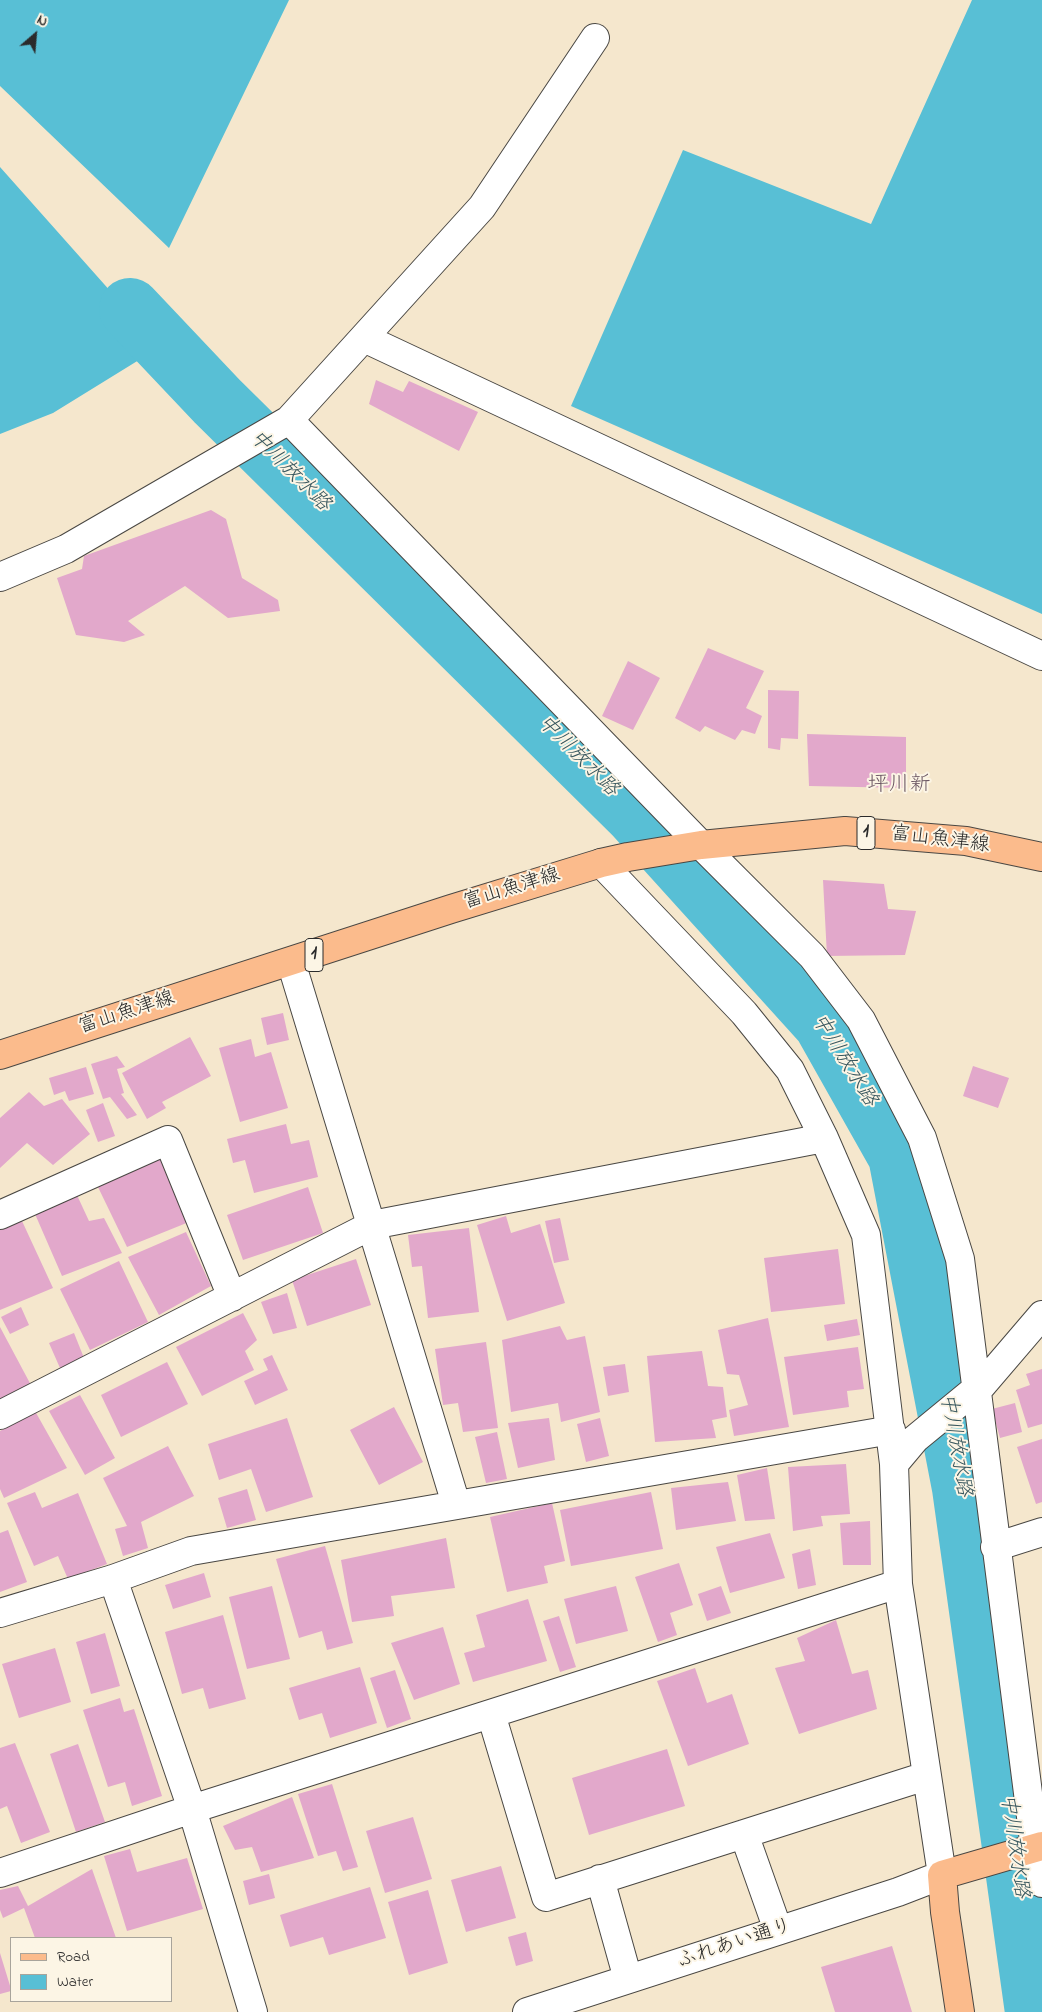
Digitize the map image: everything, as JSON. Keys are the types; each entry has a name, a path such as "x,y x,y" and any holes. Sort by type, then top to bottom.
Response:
{"main road":[{"name":"富山魚津線","path":"0,1054 628,856 695,846 845,831 966,841 1042,857"},
{"path":"960,2012 945,1912 942,1875 1033,1849"}],"street":[{"path":"0,576 66,549 285,423 482,207 526,144 595,38"},
{"path":"364,338 1042,656"},
{"path":"285,423 695,846 812,956 861,1020 922,1138 960,1259 974,1392 1033,1849 1042,1884"},
{"path":"601,863 744,1013 784,1063 824,1138 866,1235 903,1435 894,1464 898,1584 942,1875"},
{"path":"291,962 456,1504"},
{"path":"0,1416 372,1225 824,1138"},
{"path":"0,1215 168,1140 232,1297"},
{"path":"0,1613 113,1579 191,1552 456,1504 903,1435 974,1392 1042,1315"},
{"path":"995,1547 1042,1532"},
{"path":"113,1579 192,1809 253,2012"},
{"path":"0,1873 192,1809 898,1584"},
{"path":"491,1714 546,1896 926,1776"},
{"path":"744,1834 778,1930"},
{"name":"ふれあい通り","path":"527,2012 942,1875"},
{"path":"600,1879 628,1979"}],"water":[{"path":"0,0 289,0 169,248 0,86"},
{"path":"972,0 1042,0 1042,614 571,406 683,150 871,224"},
{"path":"0,167 160,347 53,413 0,434"}],"building":[{"path":"376,380 403,392 409,381 478,412 459,451 369,404"},
{"path":"211,510 226,519 242,578 278,600 280,611 228,618 185,586 128,621 145,635 124,642 76,635 57,578 82,569 84,556"},
{"path":"708,648 764,671 746,708 762,716 755,734 742,730 735,740 705,726 700,732 675,718"},
{"path":"628,661 660,678 633,730 602,716"},
{"path":"768,690 799,691 798,739 781,738 780,750 768,748"},
{"path":"807,734 906,737 906,788 809,786"},
{"path":"823,880 884,884 888,909 916,911 905,955 827,956"},
{"path":"283,1013 289,1040 267,1045 261,1018"},
{"path":"190,1037 211,1076 162,1102 166,1108 147,1119 122,1073"},
{"path":"251,1039 255,1057 271,1052 288,1108 240,1122 219,1048"},
{"path":"117,1056 125,1067 117,1069 124,1093 121,1094 137,1115 127,1119 110,1097 103,1099 91,1064"},
{"path":"973,1066 1009,1078 998,1108 963,1096"},
{"path":"86,1067 94,1094 69,1101 65,1091 54,1095 49,1078"},
{"path":"29,1092 44,1106 62,1099 90,1134 53,1165 27,1143 0,1168 0,1118"},
{"path":"103,1103 115,1136 98,1142 86,1110"},
{"path":"286,1124 291,1144 309,1140 318,1177 254,1193 245,1160 233,1163 227,1139"},
{"path":"159,1152 189,1222 127,1247 97,1185"},
{"path":"308,1187 323,1233 243,1260 227,1215"},
{"path":"76,1193 89,1221 104,1218 122,1253 62,1276 35,1214"},
{"path":"506,1216 511,1233 540,1224 565,1303 507,1321 477,1225"},
{"path":"560,1218 569,1260 554,1263 545,1221"},
{"path":"22,1221 53,1288 0,1310 0,1230"},
{"path":"469,1228 479,1312 428,1318 422,1266 412,1267 408,1235"},
{"path":"186,1232 211,1286 159,1315 128,1257"},
{"path":"838,1249 845,1304 771,1312 764,1258"},
{"path":"356,1259 371,1305 307,1326 292,1280"},
{"path":"119,1261 148,1322 90,1350 60,1289"},
{"path":"287,1293 297,1328 273,1334 261,1302"},
{"path":"21,1307 29,1325 10,1334 1,1317"},
{"path":"243,1313 257,1340 245,1351 254,1370 202,1396 176,1347"},
{"path":"768,1318 789,1427 734,1436 729,1410 748,1405 739,1375 727,1374 718,1330"},
{"path":"857,1319 860,1335 827,1341 824,1325"},
{"path":"560,1326 567,1340 585,1336 600,1412 561,1422 558,1403 511,1412 502,1340"},
{"path":"0,1327 32,1387 0,1402"},
{"path":"74,1333 84,1358 60,1368 49,1343"},
{"path":"486,1342 498,1428 463,1432 458,1403 443,1405 435,1349"},
{"path":"858,1347 864,1389 847,1391 849,1407 793,1415 784,1357"},
{"path":"702,1351 708,1386 723,1387 727,1417 712,1420 716,1438 655,1442 647,1356"},
{"path":"272,1355 288,1390 255,1405 244,1381 268,1370 263,1359"},
{"path":"167,1362 188,1404 121,1437 101,1395"},
{"path":"625,1364 629,1392 608,1396 603,1367"},
{"path":"1042,1369 1042,1424 1028,1428 1016,1390 1030,1385 1026,1374"},
{"path":"80,1395 115,1458 85,1475 49,1411"},
{"path":"1015,1403 1022,1432 1000,1438 992,1409"},
{"path":"394,1407 423,1462 379,1485 350,1430"},
{"path":"35,1411 67,1468 4,1498 0,1489 0,1431"},
{"path":"287,1418 313,1497 266,1512 251,1469 219,1480 208,1444"},
{"path":"549,1418 555,1460 518,1468 508,1423"},
{"path":"600,1418 609,1456 586,1462 577,1424"},
{"path":"497,1432 507,1479 486,1483 475,1437"},
{"path":"1042,1439 1042,1502 1036,1504 1017,1447"},
{"path":"168,1446 194,1496 141,1522 148,1548 123,1556 115,1529 127,1526 103,1478"},
{"path":"846,1464 850,1514 821,1516 823,1526 793,1531 788,1467"},
{"path":"767,1468 775,1519 745,1521 737,1475"},
{"path":"728,1482 736,1521 676,1530 671,1488"},
{"path":"247,1489 256,1520 227,1528 218,1498"},
{"path":"35,1492 42,1508 78,1493 107,1564 68,1579 58,1556 34,1566 7,1503"},
{"path":"651,1492 663,1549 571,1566 560,1510"},
{"path":"552,1503 565,1561 544,1566 548,1583 507,1592 490,1517"},
{"path":"870,1521 871,1565 843,1565 840,1523"},
{"path":"8,1530 27,1582 0,1592 0,1533"},
{"path":"770,1533 785,1578 730,1593 716,1547"},
{"path":"446,1538 455,1588 391,1596 394,1616 352,1622 341,1560"},
{"path":"325,1546 353,1643 327,1650 322,1631 299,1638 276,1559"},
{"path":"810,1549 816,1585 798,1589 792,1554"},
{"path":"679,1563 693,1605 670,1613 677,1635 658,1642 635,1577"},
{"path":"204,1573 211,1597 173,1609 165,1585"},
{"path":"272,1586 290,1659 247,1669 229,1597"},
{"path":"616,1586 628,1631 576,1644 564,1599"},
{"path":"721,1586 731,1613 707,1621 698,1594"},
{"path":"528,1599 547,1661 473,1682 464,1653 485,1647 476,1615"},
{"path":"223,1615 246,1699 209,1709 203,1688 182,1694 165,1632"},
{"path":"559,1616 576,1667 560,1672 543,1621"},
{"path":"836,1620 852,1674 868,1670 877,1709 799,1734 775,1668 805,1661 797,1638"},
{"path":"443,1627 460,1684 414,1700 391,1643"},
{"path":"105,1633 120,1686 91,1694 76,1642"},
{"path":"55,1648 71,1702 19,1718 2,1664"},
{"path":"360,1667 377,1723 330,1738 322,1713 299,1720 289,1688"},
{"path":"695,1668 707,1703 732,1694 749,1744 688,1766 657,1681"},
{"path":"395,1670 411,1719 387,1728 370,1678"},
{"path":"120,1698 124,1712 134,1709 162,1796 132,1806 125,1782 108,1787 83,1710"},
{"path":"15,1743 50,1832 21,1843 7,1806 0,1809 0,1748"},
{"path":"78,1744 105,1822 76,1832 50,1754"},
{"path":"667,1749 685,1806 589,1835 572,1778"},
{"path":"332,1784 358,1867 343,1871 336,1851 318,1856 298,1794"},
{"path":"292,1797 314,1858 261,1872 252,1847 235,1850 223,1826"},
{"path":"413,1817 432,1879 385,1893 366,1831"},
{"path":"130,1849 137,1872 187,1858 203,1909 127,1931 104,1856"},
{"path":"501,1866 516,1918 466,1932 451,1880"},
{"path":"92,1869 116,1937 35,1937 24,1908 3,1918 0,1910 0,1890 18,1886 28,1906"},
{"path":"269,1874 275,1898 249,1905 243,1881"},
{"path":"370,1887 386,1938 329,1955 323,1937 290,1947 280,1915"},
{"path":"428,1890 448,1963 409,1975 388,1902"},
{"path":"526,1932 533,1961 516,1966 508,1937"},
{"path":"892,1946 912,2012 835,2012 821,1967"},
{"path":"0,1953 10,1991 0,1994"}],"waterway":[{"name":"中川放水路","path":"130,309 217,401 635,814 824,1023 899,1156 963,1488 1036,2012"}],"district":[{"name":"坪川新","path":"899,787"}]}
